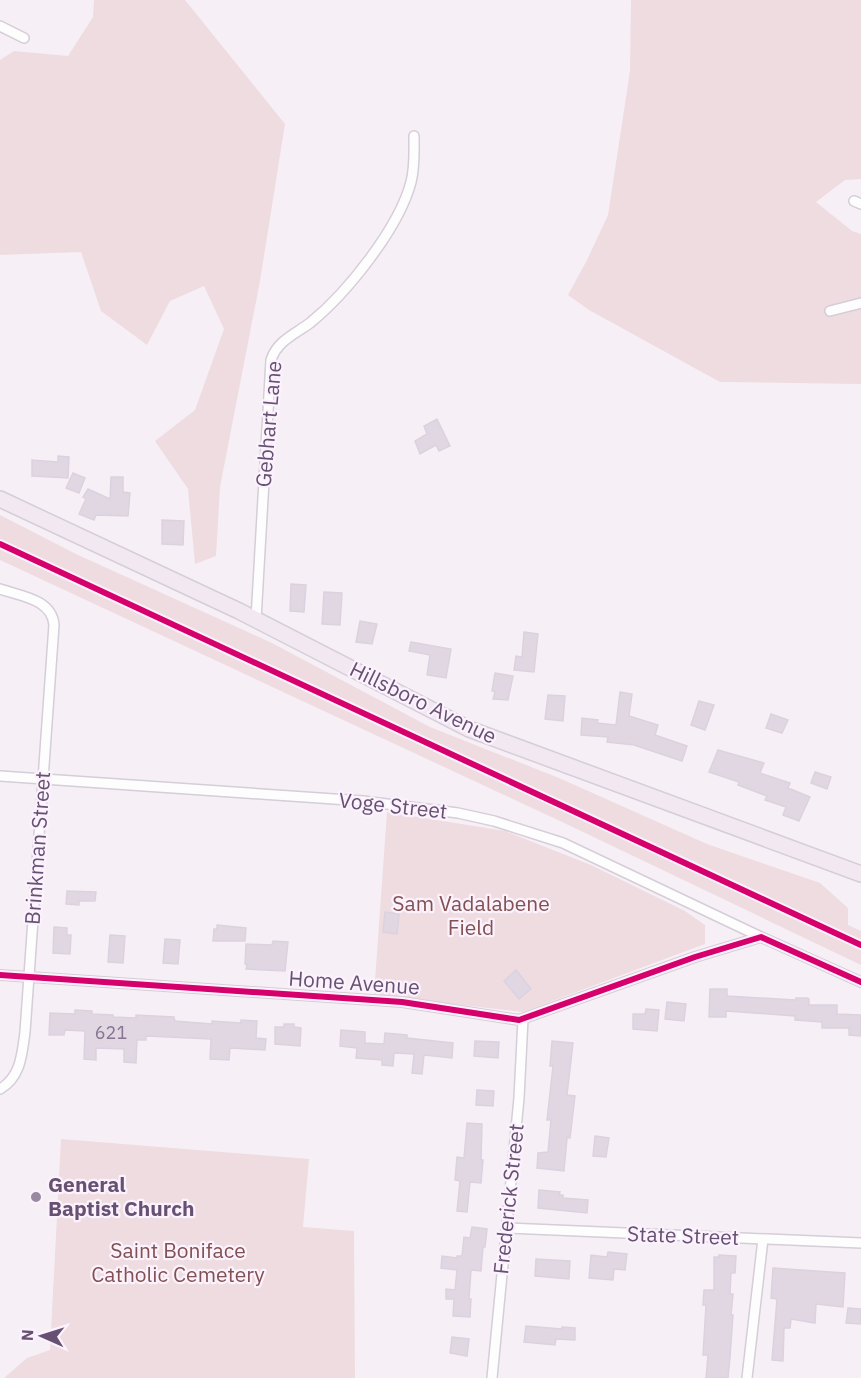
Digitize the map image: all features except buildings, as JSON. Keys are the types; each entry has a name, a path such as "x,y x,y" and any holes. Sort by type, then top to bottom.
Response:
{"main road":[{"name":"Hillsboro Avenue","path":"0,499 256,620 469,729 861,874"}],"street":[{"path":"0,26 24,38"},
{"name":"Gebhart Lane","path":"256,620 274,352 291,334 308,324 354,279 392,224 411,182 414,136"},
{"path":"830,311 861,303"},
{"name":"Brinkman Street","path":"0,589 42,603 52,613 54,625 21,1060 9,1083 0,1089"},
{"name":"Voge Street","path":"0,776 363,801 458,813 546,837 603,860 761,937"},
{"path":"761,937 861,982"},
{"name":"Home Avenue","path":"0,975 402,1002 510,1020 523,1019 695,957 761,937"},
{"name":"Frederick Street","path":"492,1378 519,1098 523,1019"},
{"name":"State Street","path":"506,1228 861,1243"},
{"path":"747,1378 763,1239"}],"green space":[{"path":"94,0 185,0 285,124 260,281 220,487 216,556 195,564 188,489 155,441 195,410 224,329 204,286 170,301 147,345 101,311 81,252 0,255 0,60 14,51 68,56 93,17"},
{"path":"631,0 861,0 861,179 845,180 816,202 852,231 861,234 861,384 720,382 589,310 568,295 608,215 630,71"},
{"path":"0,515 76,554 272,643 430,727 559,778 707,844 820,883 848,908 848,925 861,931 861,965 560,821 0,560"},
{"name":"Sam Vadalabene Field","path":"387,812 505,831 591,865 685,911 705,925 705,944 523,1012 374,995"},
{"name":"Saint Boniface Catholic Cemetery","path":"61,1139 309,1159 303,1227 354,1231 355,1378 4,1378 27,1358 50,1350"}],"cycle path":[{"path":"0,544 861,945"},
{"path":"0,975 402,1002 519,1020 695,957 761,937 861,982"}],"place":[{"name":"General Baptist Church","path":"36,1197"}]}
